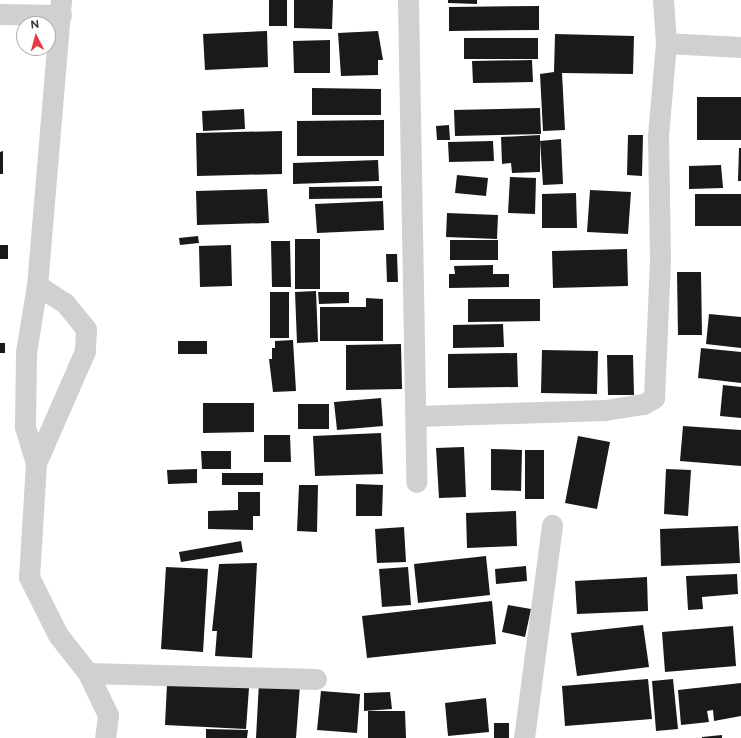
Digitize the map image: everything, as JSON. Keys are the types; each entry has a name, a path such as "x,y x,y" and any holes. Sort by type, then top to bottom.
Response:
{"street":[{"path":"408,0 416,482"},
{"path":"416,416 605,410 644,404 654,398 660,260 658,136 666,43 663,0"},
{"path":"0,14 61,7 37,285 26,352 25,426 36,463 29,577 58,636 88,673 108,715 105,738"},
{"path":"666,43 741,47"},
{"path":"36,463 85,351 86,329 65,303 37,285"},
{"path":"524,738 552,525"},
{"path":"88,673 316,679"}],"building":[{"path":"269,0 287,0 287,26 269,26"},
{"path":"294,0 333,0 332,29 294,28"},
{"path":"448,0 477,0 477,4 448,3"},
{"path":"539,6 539,30 449,31 449,7"},
{"path":"267,31 268,67 205,70 203,34"},
{"path":"378,31 383,60 378,60 378,75 341,76 338,33"},
{"path":"555,34 634,36 633,74 562,73 565,130 543,131 540,74 554,72"},
{"path":"464,38 538,38 538,59 464,59"},
{"path":"330,40 330,73 294,73 293,41"},
{"path":"532,60 533,82 473,83 472,61"},
{"path":"312,88 381,89 381,115 312,115"},
{"path":"697,97 741,97 741,140 697,140"},
{"path":"540,108 541,134 455,136 454,110"},
{"path":"244,109 245,129 203,131 202,111"},
{"path":"384,120 384,156 297,156 297,121"},
{"path":"449,125 450,140 437,140 436,126"},
{"path":"282,131 282,174 197,176 196,133"},
{"path":"540,135 540,172 512,173 511,163 502,164 501,137"},
{"path":"628,135 643,135 642,176 627,175"},
{"path":"561,139 563,184 543,185 540,141"},
{"path":"493,141 494,161 449,162 448,142"},
{"path":"739,148 741,148 741,181 738,181"},
{"path":"3,151 3,174 0,174 0,152"},
{"path":"378,160 379,181 293,184 293,163"},
{"path":"721,165 723,188 689,189 689,166"},
{"path":"457,175 488,178 486,196 455,193"},
{"path":"510,177 536,178 535,214 508,213"},
{"path":"382,186 382,198 309,199 309,187"},
{"path":"267,189 269,223 197,225 196,191"},
{"path":"590,190 631,192 628,234 587,232"},
{"path":"576,193 577,228 542,228 542,194"},
{"path":"695,194 741,194 741,226 695,226"},
{"path":"383,201 384,230 317,233 315,204"},
{"path":"447,213 498,215 497,239 446,237"},
{"path":"198,236 199,243 180,245 179,238"},
{"path":"295,239 320,239 320,289 295,289"},
{"path":"450,240 498,240 498,260 450,260"},
{"path":"271,241 290,241 291,287 272,287"},
{"path":"0,245 8,245 8,259 0,259"},
{"path":"231,245 232,286 200,287 199,246"},
{"path":"627,249 628,286 553,288 552,251"},
{"path":"386,254 397,254 398,282 387,282"},
{"path":"493,265 493,274 509,274 509,287 449,288 449,274 455,274 454,266"},
{"path":"677,272 701,272 702,335 678,335"},
{"path":"316,291 318,342 297,343 295,292"},
{"path":"270,292 289,292 289,338 270,338"},
{"path":"318,292 349,292 349,303 319,304"},
{"path":"366,298 383,299 383,341 320,341 320,307 366,307"},
{"path":"468,299 540,299 540,321 468,322"},
{"path":"709,314 741,317 741,348 706,344"},
{"path":"503,324 504,347 453,348 453,325"},
{"path":"293,340 296,391 273,392 269,359 272,359 272,348 275,348 275,341"},
{"path":"178,341 207,341 207,354 178,354"},
{"path":"0,343 5,343 5,353 0,353"},
{"path":"401,344 402,389 346,390 346,345"},
{"path":"701,348 741,352 741,383 698,378"},
{"path":"542,350 598,351 597,394 541,393"},
{"path":"517,353 518,387 448,388 448,354"},
{"path":"607,355 633,355 634,395 608,395"},
{"path":"723,385 741,387 741,418 720,416"},
{"path":"381,398 383,426 337,430 334,402"},
{"path":"203,403 254,403 254,432 203,433"},
{"path":"298,404 329,404 329,429 298,429"},
{"path":"683,426 741,430 741,466 680,461"},
{"path":"381,433 383,474 315,476 313,436"},
{"path":"264,435 290,435 291,462 264,462"},
{"path":"578,436 610,442 597,509 565,503"},
{"path":"464,447 466,497 439,498 436,448"},
{"path":"491,449 522,450 521,491 491,490"},
{"path":"525,450 544,450 544,499 525,499"},
{"path":"201,451 231,451 231,469 202,469"},
{"path":"197,469 197,483 168,484 167,470"},
{"path":"666,469 691,470 688,516 664,514"},
{"path":"222,473 263,473 263,485 222,485"},
{"path":"356,484 383,485 382,516 356,516"},
{"path":"299,485 318,485 317,532 297,531"},
{"path":"238,492 260,492 260,516 253,516 253,530 208,529 208,511 238,510"},
{"path":"516,511 517,546 467,548 466,513"},
{"path":"738,526 740,563 661,566 660,529"},
{"path":"404,527 406,562 377,563 375,529"},
{"path":"241,541 243,552 181,562 179,552"},
{"path":"486,556 490,595 418,603 414,564"},
{"path":"257,563 252,658 215,656 217,631 212,631 219,564"},
{"path":"526,566 527,581 496,584 495,569"},
{"path":"166,567 208,569 203,652 161,649"},
{"path":"408,567 411,605 382,607 379,569"},
{"path":"737,574 738,594 702,597 703,609 688,610 686,576"},
{"path":"647,577 648,611 577,614 575,581"},
{"path":"492,601 496,644 367,658 362,616"},
{"path":"508,605 531,609 525,637 502,632"},
{"path":"643,625 649,667 577,676 571,633"},
{"path":"733,626 736,666 665,672 662,632"},
{"path":"648,679 652,719 565,726 562,686"},
{"path":"673,679 678,729 656,731 652,681"},
{"path":"259,682 300,685 296,738 256,738"},
{"path":"741,683 741,716 714,721 713,710 707,711 709,722 681,725 678,690"},
{"path":"167,684 249,688 246,729 165,725"},
{"path":"321,691 360,694 357,733 317,730"},
{"path":"390,692 392,709 364,711 364,693"},
{"path":"486,698 489,732 448,736 445,703"},
{"path":"368,711 405,711 406,738 368,738"},
{"path":"494,723 509,723 509,738 494,738"},
{"path":"206,729 248,730 247,738 206,738"},
{"path":"722,735 722,738 702,738 702,737"}]}
